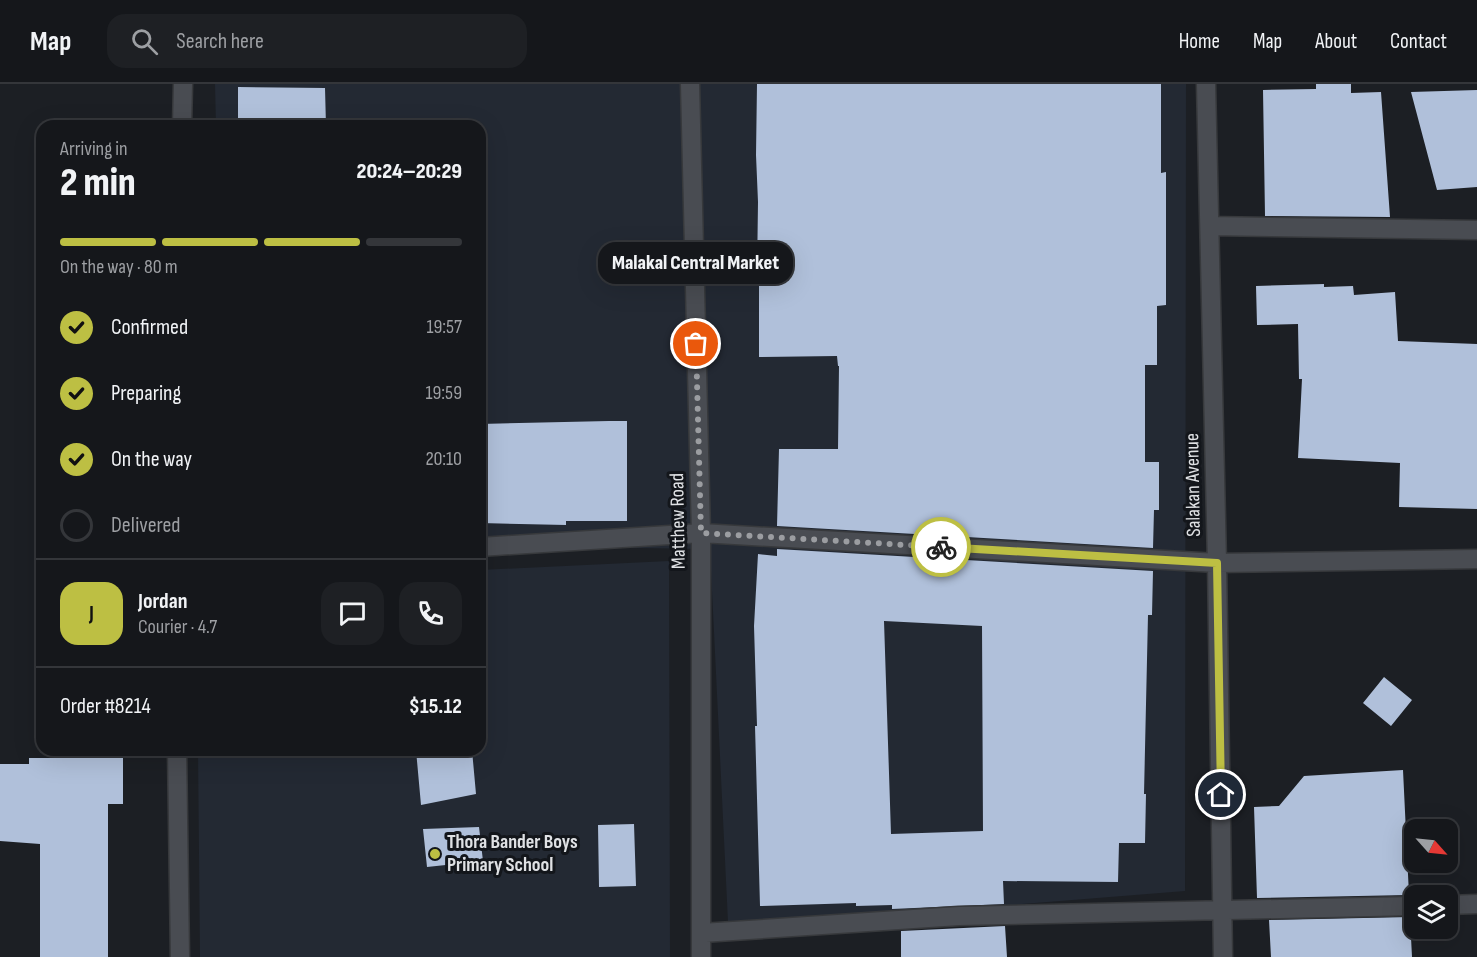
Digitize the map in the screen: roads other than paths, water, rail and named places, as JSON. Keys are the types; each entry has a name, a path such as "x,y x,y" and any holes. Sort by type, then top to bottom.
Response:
{"street":[{"path":"182,120 183,84"},
{"name":"Matthew Road","path":"690,84 701,533 701,957"},
{"name":"Salakan Avenue","path":"1206,84 1223,957"},
{"path":"1210,226 1477,230"},
{"path":"486,547 701,533 1217,563 1477,559"},
{"path":"177,756 180,957"},
{"path":"1458,905 1477,904"},
{"path":"702,933 959,916 1404,906"}],"place":[{"name":"Malakal Central Market","path":"696,344"},
{"name":"Thora Bander Boys Primary School","path":"435,854"}]}
